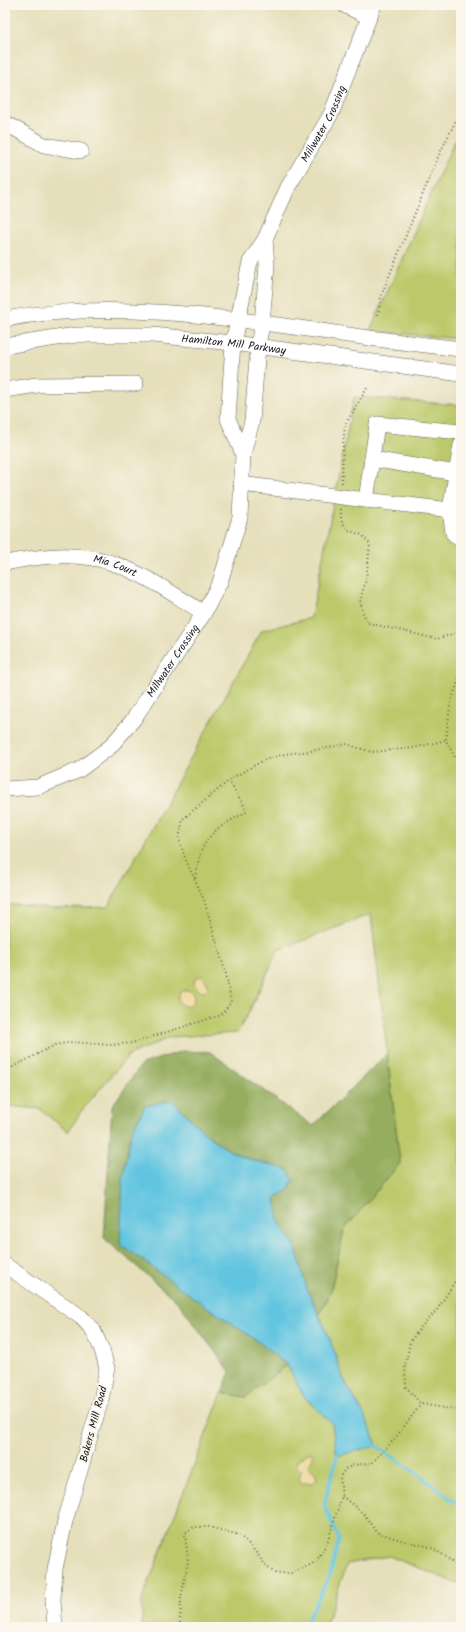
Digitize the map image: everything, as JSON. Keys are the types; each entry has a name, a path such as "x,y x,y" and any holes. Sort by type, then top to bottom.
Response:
{"street":[{"path":"344,5 372,11"},
{"name":"Millwater Crossing","path":"243,454 228,420 236,320 250,262 265,239 288,187 331,114 372,11"},
{"path":"5,123 44,145 81,151"},
{"name":"Millwater Crossing","path":"5,789 38,787 79,770 110,747 133,720 204,613 220,582 240,518 243,454 252,421 258,346 262,323 267,265 265,239"},
{"name":"Hamilton Mill Parkway","path":"5,319 76,310 123,310 236,320 461,349"},
{"name":"Hamilton Mill Parkway","path":"5,346 76,335 152,335 258,346 461,374"},
{"path":"5,390 37,385 136,384"},
{"path":"366,500 377,424 461,432"},
{"path":"461,445 450,510 453,533 461,540"},
{"path":"372,459 456,473"},
{"path":"241,484 450,510"},
{"name":"Mia Court","path":"5,573 10,562 53,556 82,556 111,562 139,574 204,613"},
{"name":"Bakers Mill Road","path":"5,1265 81,1317 92,1330 102,1350 107,1368 101,1400 65,1521 55,1569 53,1600 55,1627"}],"path":[{"path":"378,315 381,296 438,157 461,110"},
{"path":"342,489 342,445 345,425 367,388"},
{"path":"341,506 341,520 348,530 362,535 370,544 366,580 360,600 363,613 368,623 437,639 461,631"},
{"path":"461,672 450,706 446,740 461,769"},
{"path":"5,1071 55,1045 72,1042 111,1045 132,1043 221,1015 230,1002 226,974 204,900 185,858 179,839 183,819 229,780 264,760 285,754 311,751 346,744 372,752 413,748 446,740"},
{"path":"195,879 198,860 203,846 208,838 220,827 246,812 229,780"},
{"path":"458,808 461,794"},
{"path":"461,1272 437,1310 420,1328 410,1342 405,1367 406,1387 421,1404 461,1411"},
{"path":"180,1627 181,1598 188,1560 186,1533 194,1528 209,1527 239,1535 250,1545 267,1567 275,1572 292,1573 316,1562 327,1543 342,1496 340,1477 345,1469 354,1465 372,1463 396,1437 421,1404"},
{"path":"342,1496 364,1514 376,1532 430,1547 445,1556 461,1569"}],"green space":[{"path":"461,132 461,339 370,331 453,144"},
{"path":"354,397 461,405 461,1585 389,1556 347,1564 325,1627 142,1627 142,1599 222,1393 246,1397 287,1365 304,1397 332,1423 337,1456 377,1445 364,1415 343,1378 330,1339 319,1314 330,1294 344,1230 400,1163 371,914 278,950 249,1012 237,1033 171,1037 129,1055 82,1110 68,1132 40,1109 5,1106 5,904 54,909 108,907 262,630 311,618"},
{"path":"183,1051 210,1052 313,1126 387,1054 400,1163 344,1230 330,1294 319,1314 307,1289 295,1245 280,1224 275,1198 288,1190 293,1180 288,1170 241,1156 221,1145 204,1132 172,1100 145,1106 131,1133 123,1178 204,1305 259,1342 287,1365 246,1397 222,1393 230,1372 179,1303 104,1238 112,1106 142,1064"}],"sand":[{"path":"202,976 208,988 204,992 198,991 194,984 195,978"},
{"path":"186,990 193,995 194,998 189,1005 186,1006 179,1001 178,998 183,991"},
{"path":"307,1453 311,1453 313,1456 308,1467 315,1472 317,1480 311,1483 302,1483 299,1479 301,1472 296,1465 298,1460"}],"water":[{"path":"172,1100 204,1132 221,1145 241,1156 288,1170 293,1180 288,1190 275,1198 280,1224 295,1245 307,1289 330,1339 343,1378 364,1415 377,1445 376,1446 337,1456 332,1423 304,1397 287,1365 259,1342 204,1305 120,1244 123,1178 131,1133 145,1106"}],"waterway":[{"path":"376,1446 421,1476 461,1506"},
{"path":"304,1627 331,1572 339,1539 324,1505 337,1456"}]}
